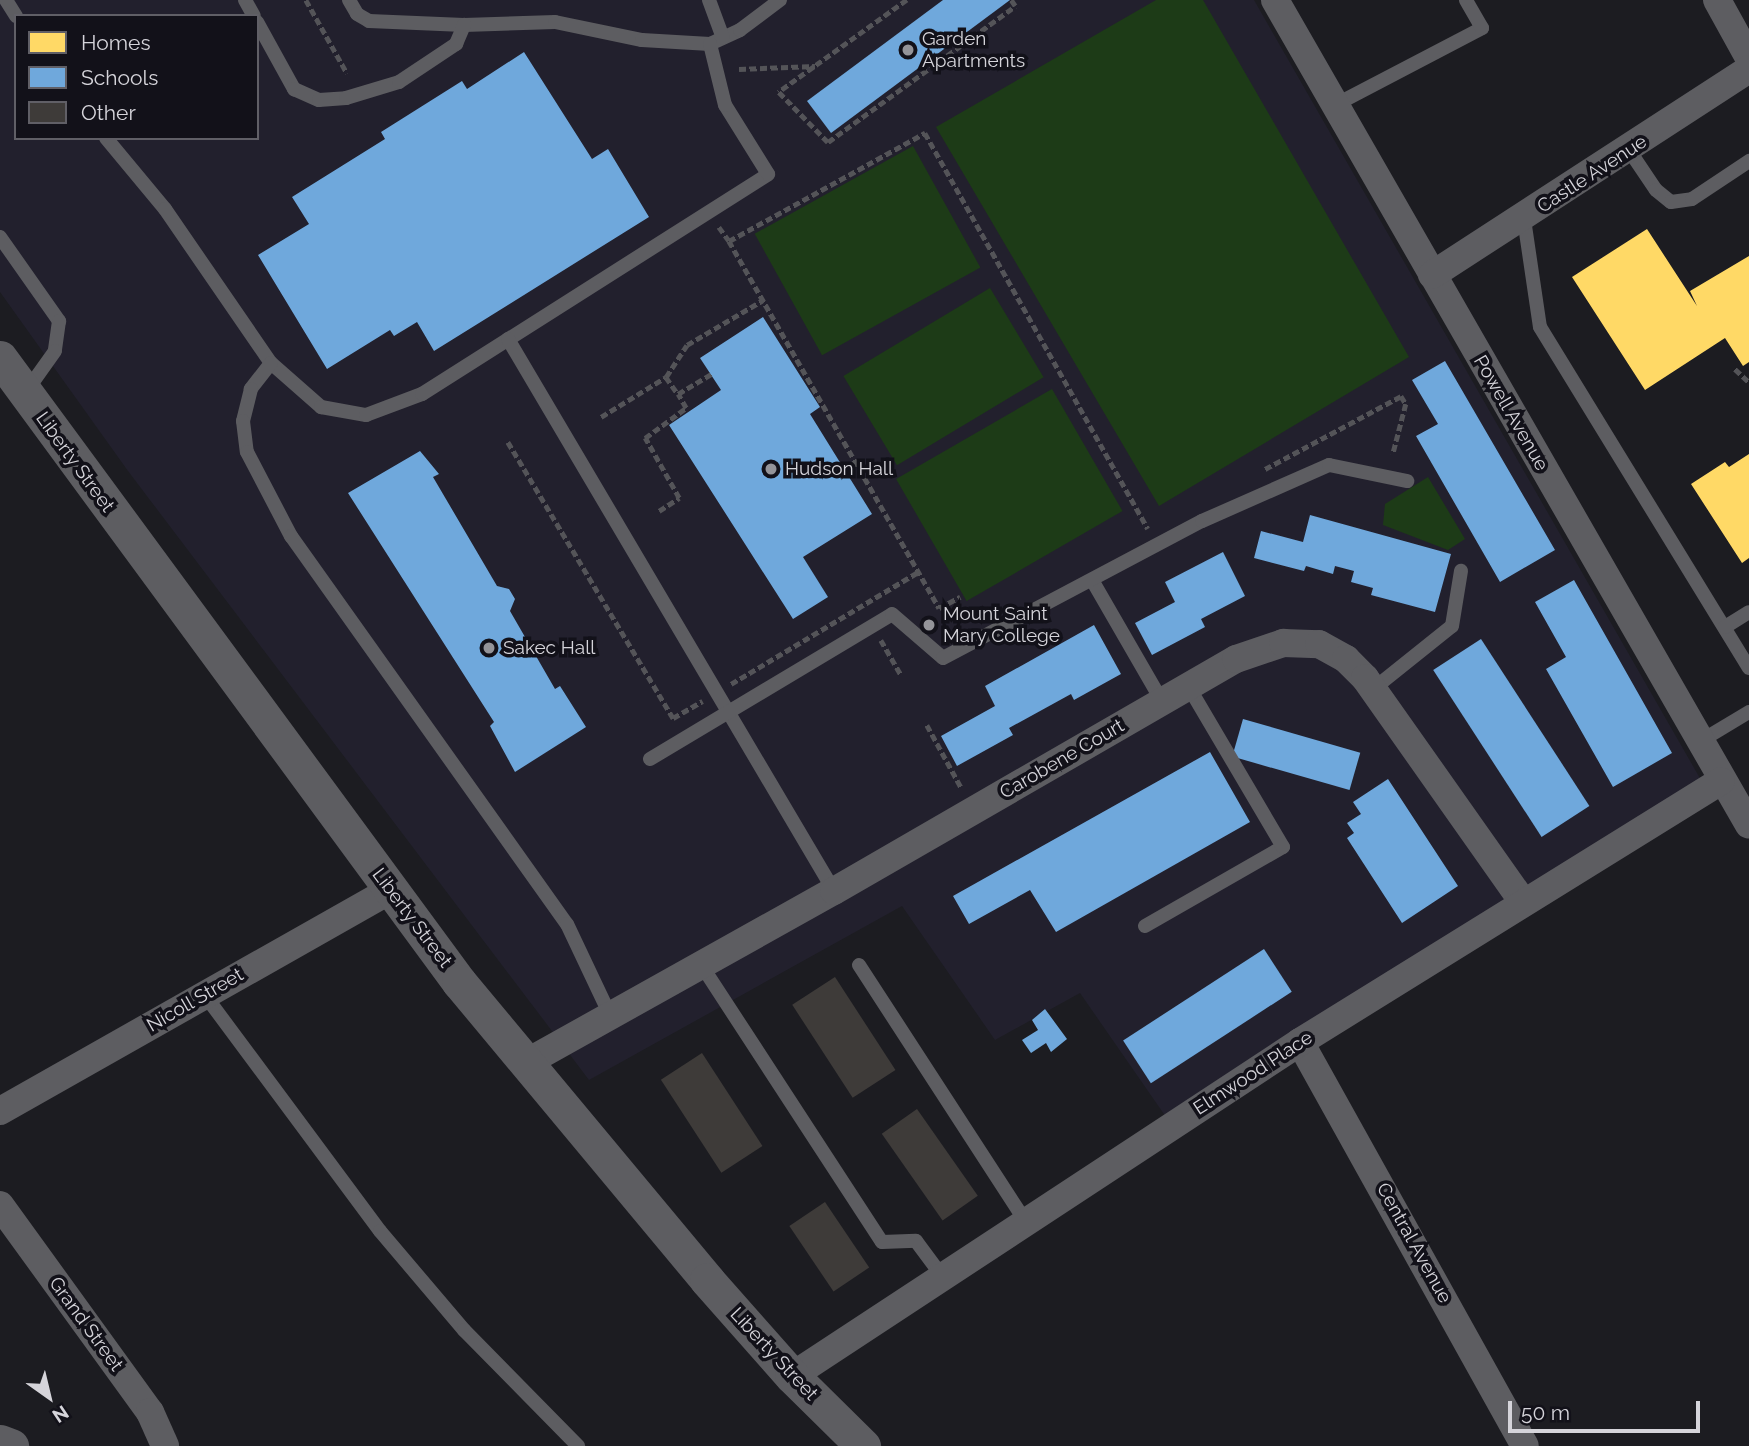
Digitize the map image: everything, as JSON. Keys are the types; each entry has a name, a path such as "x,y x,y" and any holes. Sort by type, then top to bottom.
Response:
{"street":[{"path":"1717,0 1749,58"},
{"name":"Powell Avenue","path":"1281,2 1335,105 1699,743 1749,825"},
{"name":"Castle Avenue","path":"1432,275 1524,219 1749,69"},
{"name":"Liberty Street","path":"0,358 391,890 524,1063 792,1376 863,1446"},
{"name":"Carobene Court","path":"524,1063 834,891 1236,659 1283,643 1319,644 1346,659 1372,690 1523,902"},
{"name":"Elmwood Place","path":"792,1376 1300,1042 1721,781"},
{"name":"Nicoll Street","path":"0,1111 391,890"},
{"name":"Central Avenue","path":"1300,1042 1525,1446"},
{"name":"Grand Street","path":"0,1205 150,1412 165,1446"},
{"path":"0,1442 11,1446"}],"lane":[{"path":"349,0 357,14 369,21 464,25 555,22 642,40 716,41 780,0"},
{"path":"108,140 165,209 271,363 321,407 366,415 422,394 768,174 725,105 709,0"},
{"path":"1335,105 1482,28 1466,0"},
{"path":"259,26 294,89 319,100 346,98 399,82 456,44 464,25"},
{"path":"1629,150 1656,190 1671,202 1692,199 1749,161"},
{"path":"1524,219 1540,327 1749,668"},
{"path":"0,237 59,321 55,352 25,393"},
{"path":"508,339 834,891"},
{"path":"271,363 251,389 243,421 253,464 291,536 567,923 610,1015"},
{"path":"650,759 892,614 943,659 1202,521 1329,465 1407,481"},
{"path":"1372,690 1452,626 1461,571"},
{"path":"1092,580 1161,701"},
{"path":"1725,627 1749,612"},
{"path":"1145,926 1283,847 1188,686"},
{"path":"1699,743 1749,712"},
{"path":"701,963 882,1242 916,1241 942,1276"},
{"path":"859,965 1026,1222"},
{"path":"204,994 380,1231 464,1330 578,1446"}],"path":[{"path":"306,0 347,73"},
{"path":"907,0 779,92 828,142 1015,6 1011,0"},
{"path":"739,69 815,66"},
{"path":"729,241 925,132 1150,531"},
{"path":"717,223 939,608 960,597"},
{"path":"601,416 667,377 687,345 763,300"},
{"path":"1735,369 1749,382"},
{"path":"678,394 711,374"},
{"path":"659,511 679,498 645,438 686,408 667,377"},
{"path":"879,636 901,674"},
{"path":"927,725 963,791 974,784"}],"shaded area":[{"name":"Mount Saint Mary College","path":"0,0 1254,0 1701,780 1166,1117 1080,993 995,1040 902,906 589,1080 128,471 0,292"}],"green space":[{"path":"1156,0 1203,0 1409,357 1159,506 936,127"},
{"path":"913,146 980,268 822,355 755,234"},
{"path":"990,288 1044,377 897,465 843,376"},
{"path":"1052,389 1122,511 967,601 896,479"},
{"path":"1428,477 1465,539 1448,550 1383,525 1385,504"}],"building: Homes":[{"path":"1647,229 1697,306 1690,291 1749,256 1749,362 1743,366 1725,338 1645,390 1572,277"},
{"path":"1749,454 1749,558 1742,563 1691,484 1725,462 1729,467"}],"building: Schools":[{"name":"Garden Apartments","path":"943,0 1010,0 831,133 807,101"},
{"path":"524,52 592,159 608,149 649,217 434,351 417,322 394,336 390,330 327,369 258,255 309,224 292,197 385,139 381,132 462,81 467,89"},
{"name":"Hudson Hall","path":"763,317 820,407 810,414 872,514 803,557 828,597 793,619 669,425 721,390 700,358"},
{"path":"1445,361 1555,550 1500,582 1416,436 1438,424 1412,380"},
{"name":"Sakec Hall","path":"420,451 439,474 433,477 497,586 509,589 515,599 510,611 555,689 560,686 586,727 515,772 490,726 494,722 348,493"},
{"path":"1310,515 1451,554 1435,612 1371,595 1373,588 1351,582 1354,571 1335,566 1333,574 1306,566 1304,571 1254,558 1261,531 1303,542"},
{"path":"1223,552 1245,596 1201,619 1205,627 1152,655 1135,623 1175,602 1165,582"},
{"path":"1574,580 1672,753 1613,787 1546,669 1566,657 1535,602"},
{"path":"1094,625 1121,674 1074,700 1071,694 1009,728 1013,735 957,766 941,736 995,706 985,686"},
{"path":"1481,639 1589,806 1542,837 1433,670"},
{"path":"1243,719 1360,753 1350,790 1232,756"},
{"path":"1210,752 1250,822 1056,932 1030,890 969,924 953,896"},
{"path":"1388,779 1458,886 1402,923 1347,838 1354,833 1347,823 1361,814 1353,802"},
{"path":"1264,949 1292,992 1151,1083 1123,1040"},
{"path":"1045,1009 1067,1039 1051,1052 1046,1043 1031,1053 1022,1040 1038,1030 1032,1020"}],"building: Other":[{"path":"835,977 895,1070 853,1098 792,1005"},
{"path":"702,1053 762,1146 721,1173 661,1080"},
{"path":"917,1109 978,1196 943,1220 882,1134"},
{"path":"825,1202 869,1267 834,1292 789,1226"}],"place":[{"name":"Garden Apartments","path":"908,50"},
{"name":"Hudson Hall","path":"771,469"},
{"name":"Mount Saint Mary College","path":"929,625"},
{"name":"Sakec Hall","path":"489,648"}]}
